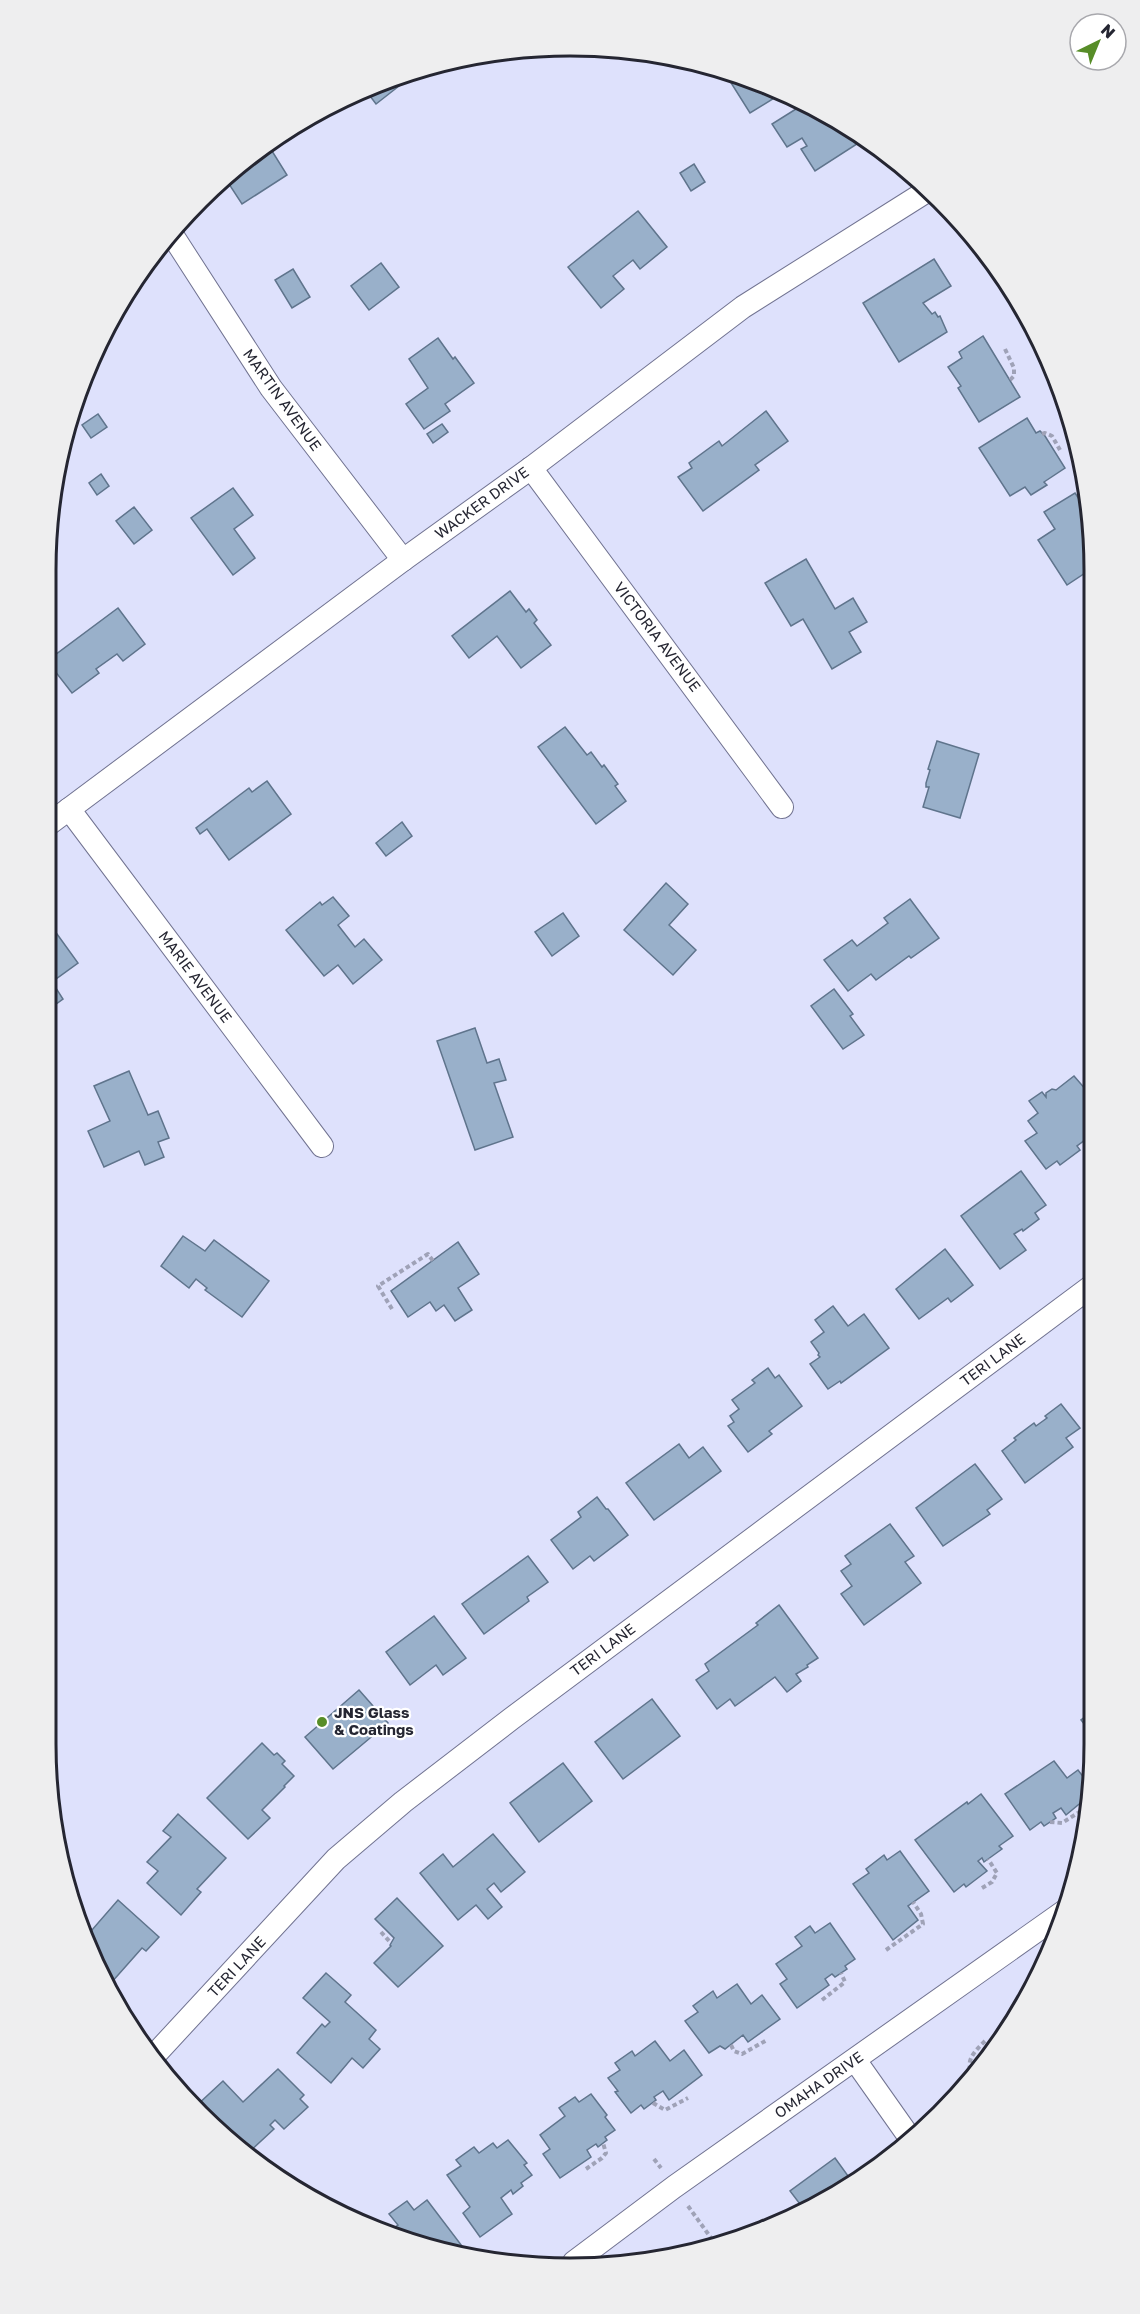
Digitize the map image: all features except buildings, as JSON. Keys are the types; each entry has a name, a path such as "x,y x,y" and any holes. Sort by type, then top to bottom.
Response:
{"street":[{"name":"WACKER DRIVE","path":"56,819 403,560 531,468 743,307 921,194"},
{"name":"MARTIN AVENUE","path":"176,240 271,388 403,560"},
{"name":"VICTORIA AVENUE","path":"531,468 782,807"},
{"name":"MARIE AVENUE","path":"69,809 322,1146"},
{"name":"TERI LANE","path":"158,2052 336,1859 403,1802 520,1711 1084,1292"},
{"name":"OMAHA DRIVE","path":"580,2258 674,2187 1053,1919"},
{"path":"855,2060 906,2133"}],"path":[{"path":"1005,349 1014,368 1014,376 1010,380"},
{"path":"1042,434 1052,436 1060,450"},
{"path":"392,1309 378,1286 429,1254 433,1261"},
{"path":"1050,1822 1062,1824 1080,1812"},
{"path":"982,1888 992,1882 997,1873 988,1859"},
{"path":"886,1950 923,1924 921,1914 913,1902"},
{"path":"381,1932 391,1943"},
{"path":"822,2000 844,1982 841,1973"},
{"path":"731,2045 734,2051 742,2055 767,2040"},
{"path":"969,2068 969,2059 973,2052 985,2041"},
{"path":"652,2103 665,2110 688,2098"},
{"path":"586,2169 606,2153 603,2143"},
{"path":"654,2159 663,2172"},
{"path":"685,2202 711,2238"}],"place":[{"name":"JNS Glass & Coatings","path":"322,1722"}]}
